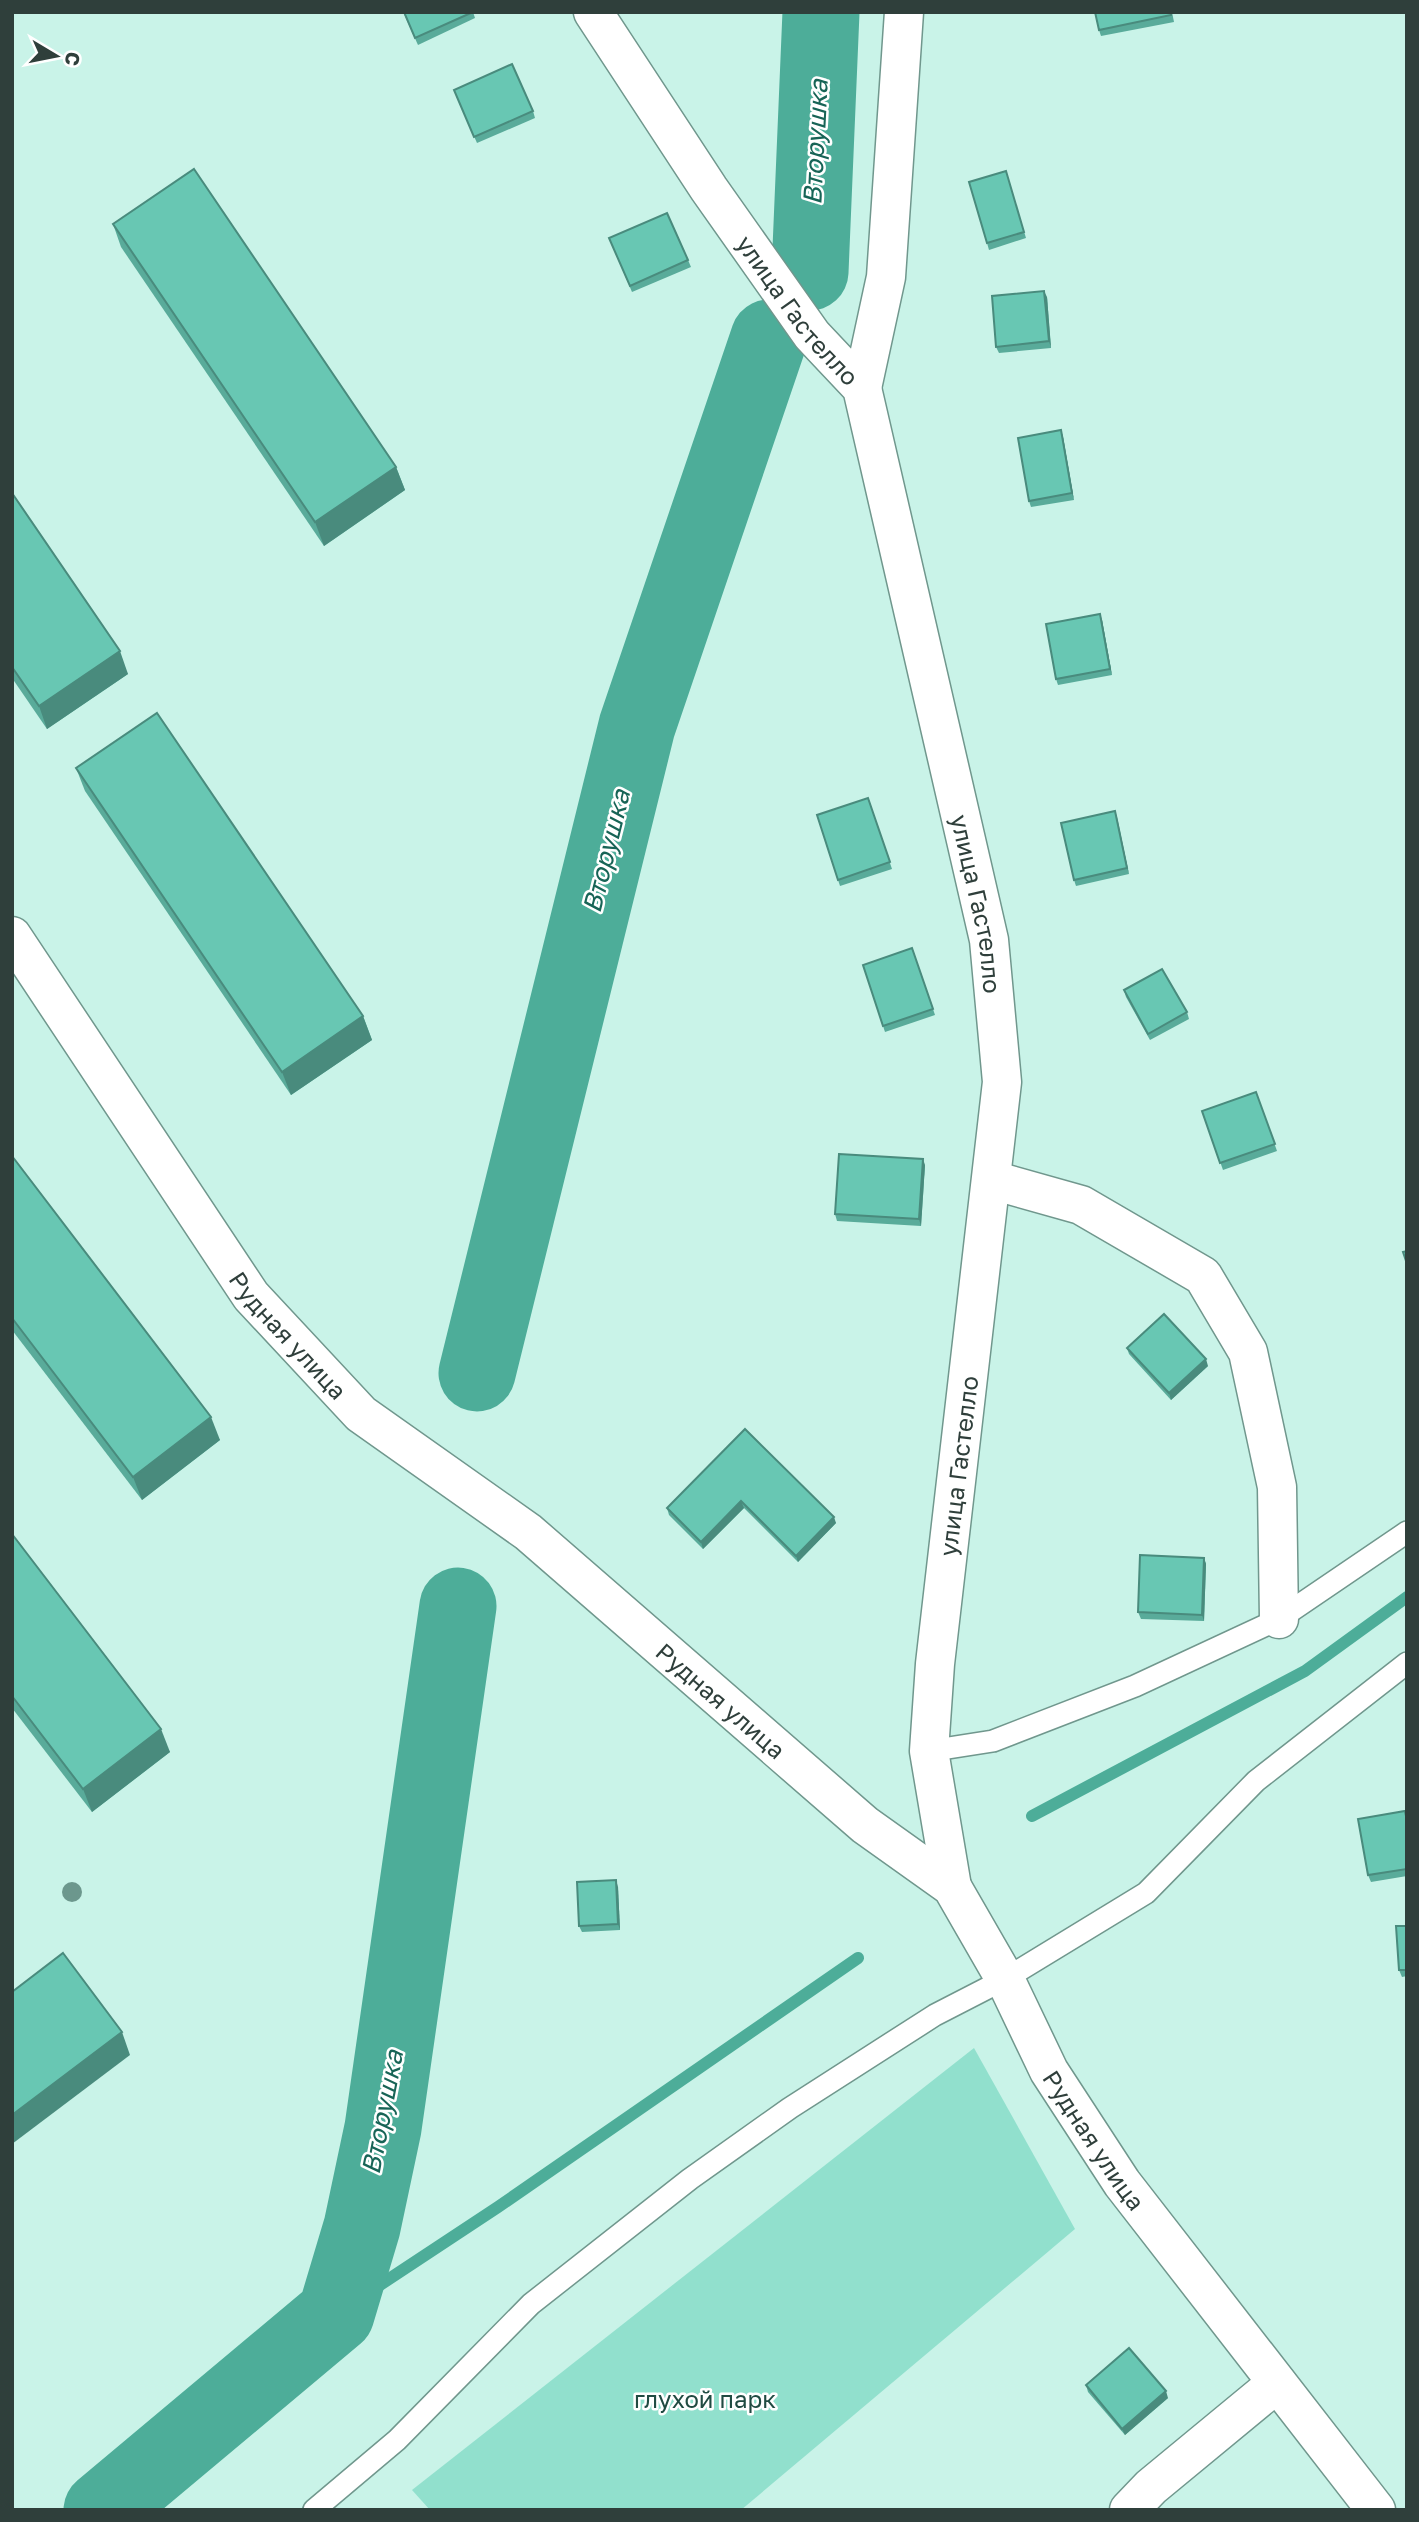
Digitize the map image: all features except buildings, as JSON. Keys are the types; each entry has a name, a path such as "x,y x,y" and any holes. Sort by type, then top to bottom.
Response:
{"street":[{"name":"улица Гастелло","path":"593,12 709,189 804,324 862,388 989,940 1002,1082 935,1664 929,1751 952,1887"},
{"path":"862,388 886,276 904,12"},
{"name":"Рудная улица","path":"12,936 251,1296 361,1414 528,1532 865,1825 952,1887 1005,1979 1049,2071 1122,2183 1376,2510"},
{"path":"992,1181 1081,1205 1203,1276 1248,1352 1277,1487 1279,1619"},
{"path":"1129,2510 1151,2487 1277,2383"}],"lane":[{"path":"929,1751 993,1741 1135,1686 1279,1619 1407,1532"},
{"path":"314,2510 397,2440 531,2304 690,2179 790,2108 936,2015 1005,1979 1146,1893 1256,1781 1407,1663"}],"green space":[{"name":"глухой парк","path":"974,2048 1075,2229 741,2510 430,2510 412,2490"}],"waterway":[{"name":"Вторушка","path":"810,272 821,12"},
{"name":"Вторушка","path":"477,1373 637,726 769,338"},
{"path":"1032,1816 1305,1671 1407,1597"},
{"name":"Вторушка","path":"102,2510 336,2314 362,2227 383,2128 458,1606"},
{"path":"336,2314 498,2207 858,1958"}]}
